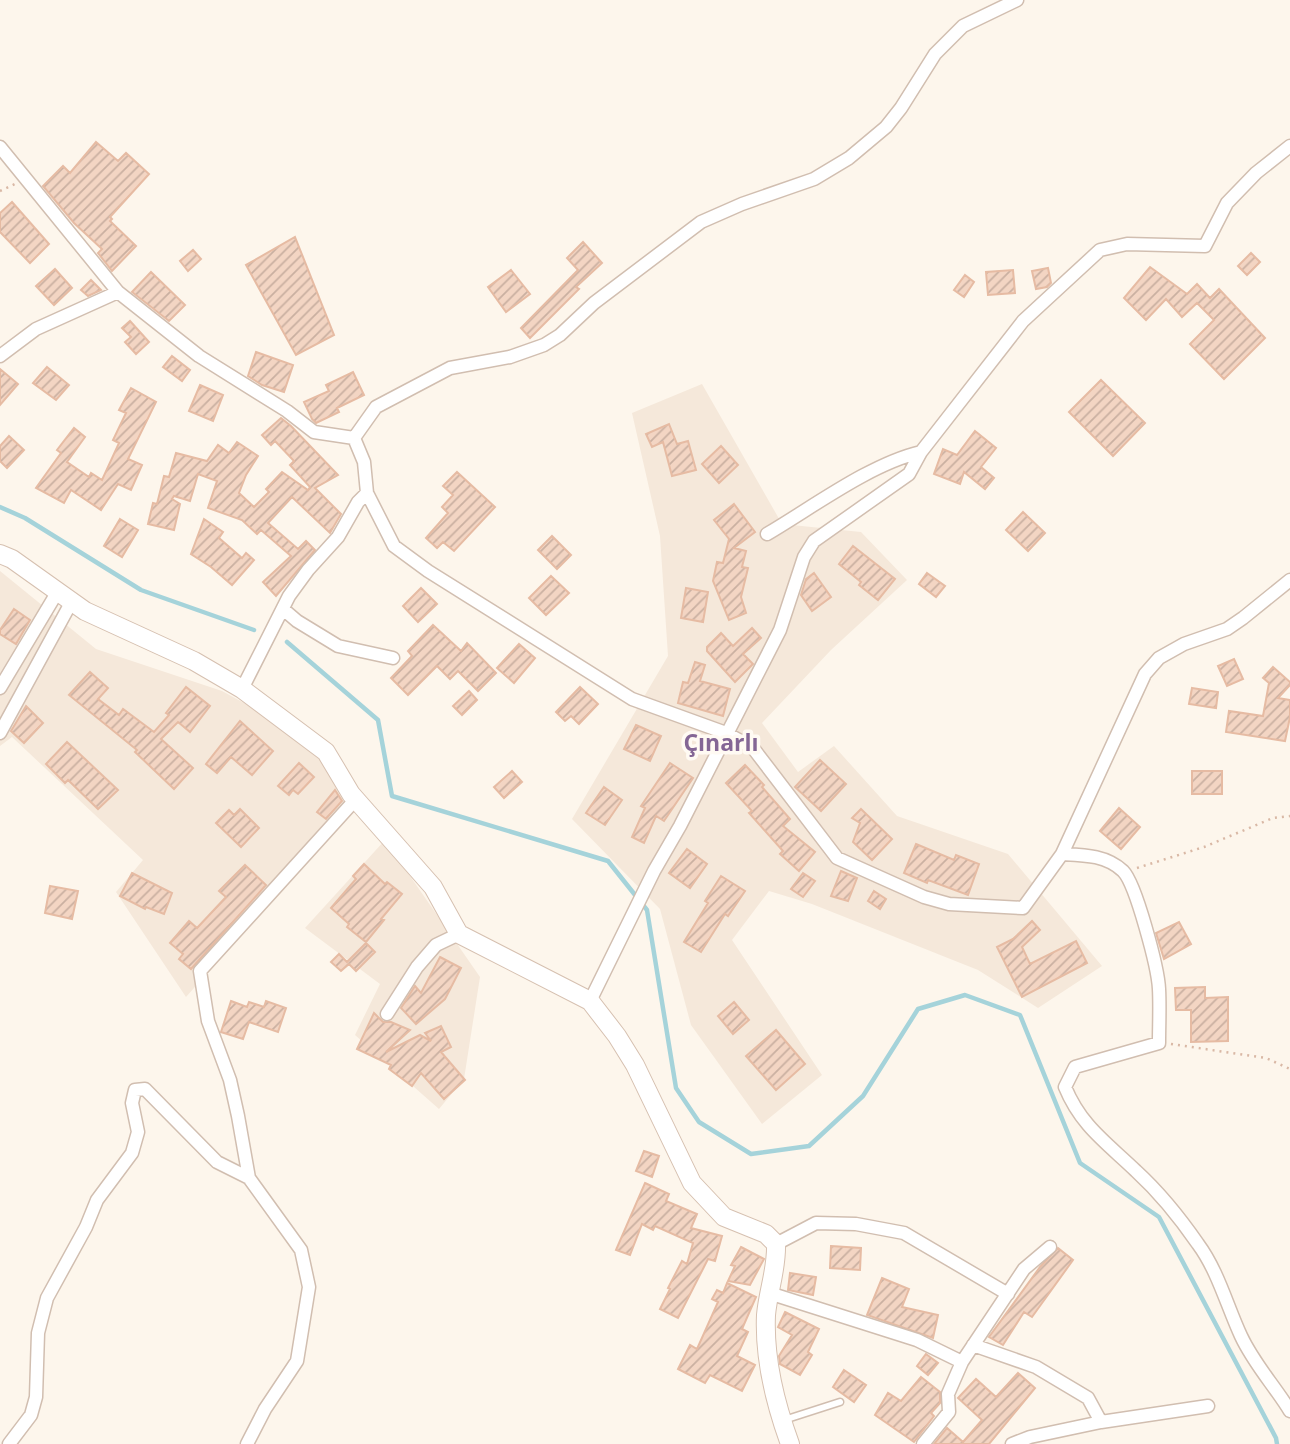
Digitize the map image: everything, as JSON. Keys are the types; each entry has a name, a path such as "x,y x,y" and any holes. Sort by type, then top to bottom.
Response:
{"street":[{"path":"354,438 376,407 450,368 510,357 544,345 594,303 701,222 742,204 814,179 849,158 886,127 935,54 963,26 1017,0"},
{"path":"590,1001 654,871 680,826 780,631 804,557 814,541 909,474 921,452 1023,321 1100,250 1127,244 1205,246 1227,203 1256,173 1290,146"},
{"path":"0,147 118,292 199,356 287,411 314,432 354,438"},
{"path":"0,356 36,329 118,292"},
{"path":"354,438 364,462 367,493 394,546 428,571 632,699 726,733 753,748 837,858 924,897 949,904 1023,908 1062,853 1145,674 1159,658 1175,649 1235,624 1290,580"},
{"path":"767,534 890,462 921,452"},
{"path":"242,688 282,609 308,570 338,537 358,502 367,493"},
{"path":"0,554 12,559 85,611 194,661 242,688 326,752 356,799 432,887 459,934 590,1001 635,1065 692,1183 724,1217 766,1234 776,1244 777,1264 766,1315 767,1354 790,1444"},
{"path":"0,688 65,596"},
{"path":"0,733 65,596"},
{"path":"282,609 338,646 393,658"},
{"path":"248,1178 230,1080 208,1021 200,971 356,799"},
{"path":"1062,853 1097,856 1124,872 1148,938 1159,986 1158,1043 1075,1067 1065,1087 1073,1107 1097,1136 1169,1206 1201,1247 1257,1366 1290,1411"},
{"path":"387,1014 417,967 436,945 459,934"},
{"path":"9,1444 31,1415 36,1397 38,1333 47,1298 86,1227 97,1200 132,1153 138,1132 132,1103 135,1090 145,1089 217,1162 248,1178 301,1250 309,1287 297,1361 265,1409 247,1444"},
{"path":"776,1244 816,1223 856,1224 904,1233 1008,1294"},
{"path":"923,1444 950,1412 948,1394 962,1362 1024,1269 1050,1247"},
{"path":"769,1293 917,1340 962,1362"},
{"path":"974,1345 1037,1367 1088,1398 1101,1422"},
{"path":"1012,1444 1030,1437 1101,1422 1208,1406"}],"lane":[{"path":"782,1421 840,1402"}],"path":[{"path":"1124,872 1204,846 1273,818 1290,816"},
{"path":"1158,1043 1266,1058 1290,1069"}],"shaded area":[{"path":"702,384 782,524 861,532 907,580 831,650 762,723 798,772 834,746 897,816 1008,854 1102,966 1038,1008 978,970 812,904 769,891 732,940 822,1075 762,1124 691,1025 660,909 572,819 668,656 660,536 632,413"},
{"path":"0,571 96,649 222,691 334,752 355,807 186,997 116,892 143,860 12,737 0,746"},
{"path":"385,840 480,977 464,1079 439,1109 355,1035 380,984 305,928"}],"building":[{"path":"96,142 118,161 126,153 149,174 110,217 110,221 136,246 112,271 98,253 102,249 74,223 43,186 63,166 70,173"},
{"path":"12,202 49,244 30,263 0,232 0,213"},
{"path":"295,237 334,335 296,355 246,265"},
{"path":"583,242 602,263 576,287 579,289 530,338 521,328 578,270 567,258"},
{"path":"193,250 201,259 188,271 180,261"},
{"path":"1251,253 1260,262 1247,275 1238,266"},
{"path":"1150,267 1187,294 1197,284 1210,298 1219,289 1265,338 1224,379 1190,344 1214,320 1197,303 1182,317 1166,299 1146,320 1124,298"},
{"path":"1048,268 1051,283 1047,287 1036,289 1032,271"},
{"path":"55,269 72,288 54,305 36,286"},
{"path":"511,270 530,294 506,312 488,287"},
{"path":"1013,270 1015,293 988,295 986,272"},
{"path":"151,272 185,305 169,321 132,292"},
{"path":"965,275 974,282 964,297 954,290"},
{"path":"91,280 101,290 88,296 81,290"},
{"path":"130,321 149,342 136,354 125,342 131,337 122,328"},
{"path":"256,352 293,365 284,392 262,385 248,376"},
{"path":"172,356 190,370 182,381 163,367"},
{"path":"47,367 69,385 56,400 33,383"},
{"path":"0,369 18,384 0,405"},
{"path":"353,372 364,395 337,408 339,412 316,423 304,402 329,391 326,385"},
{"path":"1101,380 1145,423 1113,456 1069,412"},
{"path":"200,385 223,395 213,421 189,411"},
{"path":"131,388 156,402 128,459 142,465 131,490 118,484 101,510 71,490 64,503 36,488 61,453 57,450 74,428 85,437 67,462 89,477 91,473 102,480 119,443 113,440 126,413 119,410"},
{"path":"281,418 338,475 315,488 341,514 330,533 292,497 268,523 298,549 306,541 315,550 276,596 263,582 291,556 261,530 257,534 242,520 208,508 217,481 198,474 190,501 174,496 172,499 180,504 174,530 148,524 153,503 157,504 164,476 169,477 176,453 207,461 218,445 229,453 237,442 258,456 239,493 254,507 269,492 266,489 282,472 308,490 310,487 290,465 294,461 275,441 271,445 262,435"},
{"path":"669,424 677,444 688,441 696,470 672,476 663,442 652,447 646,434"},
{"path":"975,431 996,448 981,467 994,478 985,489 964,472 960,484 934,474 943,449 957,455"},
{"path":"9,436 24,450 7,468 0,461 0,446"},
{"path":"721,446 738,465 719,483 702,464"},
{"path":"457,472 495,507 454,551 443,542 437,548 426,538 448,513 442,507 453,495 443,486"},
{"path":"734,504 755,532 734,548 746,551 742,567 748,568 741,597 746,613 729,620 713,581 717,562 723,563 729,539 714,520"},
{"path":"1023,512 1045,533 1028,551 1006,530"},
{"path":"120,519 138,530 122,557 104,546"},
{"path":"204,519 223,532 219,538 242,558 246,553 254,560 232,585 191,554"},
{"path":"552,536 571,555 557,569 538,550"},
{"path":"853,546 895,579 878,600 839,564"},
{"path":"814,573 831,597 812,611 801,595 806,579"},
{"path":"927,573 945,586 936,597 919,584"},
{"path":"551,576 569,593 546,615 529,598"},
{"path":"421,588 437,604 418,622 403,606"},
{"path":"686,588 708,592 703,622 681,618"},
{"path":"14,609 30,620 16,644 0,634"},
{"path":"433,625 461,651 467,643 496,673 478,691 458,671 450,679 437,666 408,695 391,678 412,656 408,651"},
{"path":"752,628 761,638 743,654 753,664 735,682 707,651 707,647 721,633 733,646"},
{"path":"519,644 535,658 514,683 497,668"},
{"path":"1234,659 1243,679 1227,686 1218,666"},
{"path":"695,662 705,665 700,681 730,689 723,716 678,703 683,682 688,683"},
{"path":"1273,667 1290,682 1278,698 1290,700 1285,741 1226,732 1229,711 1263,716 1269,683 1263,678"},
{"path":"90,672 108,688 98,699 119,715 123,709 154,732 169,715 166,713 186,687 210,706 190,732 178,722 161,739 193,768 174,789 135,752 137,750 69,695"},
{"path":"580,687 598,704 579,724 571,716 565,721 556,712"},
{"path":"1192,688 1218,692 1216,708 1189,704"},
{"path":"469,691 477,700 462,715 453,706"},
{"path":"26,706 43,723 24,743 11,731"},
{"path":"240,721 273,751 252,775 231,757 217,773 206,764"},
{"path":"636,725 661,736 650,761 624,749"},
{"path":"67,742 118,790 98,809 68,780 65,783 46,764"},
{"path":"820,760 846,784 821,811 795,787"},
{"path":"299,763 314,777 298,794 293,790 289,795 278,786"},
{"path":"670,763 693,778 664,821 656,816 644,843 632,837 645,808 641,806"},
{"path":"745,765 790,819 783,826 815,852 799,871 780,854 783,851 726,783"},
{"path":"512,771 522,782 504,798 494,787"},
{"path":"1192,771 1222,771 1222,794 1192,794"},
{"path":"604,787 622,800 605,825 586,813"},
{"path":"335,790 342,801 326,819 317,812"},
{"path":"1119,808 1140,827 1121,849 1100,831"},
{"path":"240,809 259,828 241,847 216,823 229,810 234,815"},
{"path":"861,809 892,839 872,860 853,842 860,823 852,818"},
{"path":"916,844 954,860 956,855 979,864 968,895 904,873"},
{"path":"687,849 707,864 690,888 669,873"},
{"path":"364,864 385,884 387,882 402,894 366,942 347,927 349,924 331,908 356,879 353,876"},
{"path":"245,865 266,885 191,969 179,959 183,954 170,943 189,921 197,928 226,897 219,891"},
{"path":"841,871 857,878 848,901 831,896"},
{"path":"132,873 172,893 164,914 146,907 145,909 120,896"},
{"path":"803,873 815,881 803,897 791,889"},
{"path":"721,876 745,891 728,916 725,914 701,952 684,942"},
{"path":"50,886 78,891 72,919 45,913"},
{"path":"874,891 886,899 880,909 868,901"},
{"path":"1032,921 1040,930 1022,947 1030,964 1076,941 1087,963 1022,997 997,947 1013,939"},
{"path":"1179,922 1191,944 1164,959 1156,933"},
{"path":"366,943 375,952 356,971 349,964 341,971 331,962 339,954 347,962"},
{"path":"440,957 461,968 445,999 416,1024 401,1008 415,986 421,993"},
{"path":"1205,987 1205,998 1228,997 1228,1041 1191,1042 1191,1010 1176,1010 1175,988"},
{"path":"231,1001 247,1007 249,1002 264,1007 266,1001 286,1008 278,1032 249,1022 243,1039 221,1032"},
{"path":"734,1002 749,1020 733,1034 718,1016"},
{"path":"374,1013 383,1022 391,1022 410,1030 386,1052 420,1035 431,1041 425,1033 441,1026 451,1047 441,1052 465,1080 444,1099 421,1073 412,1086 389,1069 391,1065 357,1049"},
{"path":"776,1030 805,1064 776,1090 746,1056"},
{"path":"644,1151 659,1156 652,1177 636,1171"},
{"path":"645,1183 669,1194 666,1201 697,1214 691,1228 722,1236 715,1261 708,1259 678,1318 660,1309 682,1261 687,1264 693,1243 655,1226 653,1230 642,1224 630,1255 616,1250"},
{"path":"831,1246 861,1248 860,1270 830,1268"},
{"path":"741,1247 764,1259 750,1285 728,1281 735,1266 731,1265"},
{"path":"1058,1248 1073,1260 1032,1317 1024,1312 1003,1345 989,1337 1040,1267"},
{"path":"790,1273 816,1277 813,1295 788,1290"},
{"path":"882,1278 909,1289 902,1307 938,1315 933,1338 867,1315"},
{"path":"727,1283 756,1297 742,1329 748,1332 737,1356 755,1365 742,1391 710,1375 705,1383 678,1369 690,1345 697,1349 718,1302 712,1299 717,1290 723,1293"},
{"path":"785,1312 819,1329 808,1352 812,1355 800,1375 780,1364 779,1356 792,1335 778,1327"},
{"path":"926,1354 938,1363 928,1375 917,1366"},
{"path":"844,1370 866,1385 854,1402 833,1387"},
{"path":"1018,1373 1035,1388 989,1444 934,1444 947,1428 963,1442 982,1420 958,1398 976,1379 996,1397"},
{"path":"921,1377 940,1392 940,1403 931,1413 934,1416 914,1442 875,1415 888,1393 901,1401"}],"waterway":[{"path":"0,507 25,518 141,590 254,630"},
{"path":"287,642 378,720 392,796 608,861 647,910 676,1088 699,1122 751,1154 809,1146 863,1096 918,1009 965,995 1020,1015 1080,1163 1159,1217 1277,1444"}],"district":[{"name":"Çınarlı","path":"721,743"}]}
